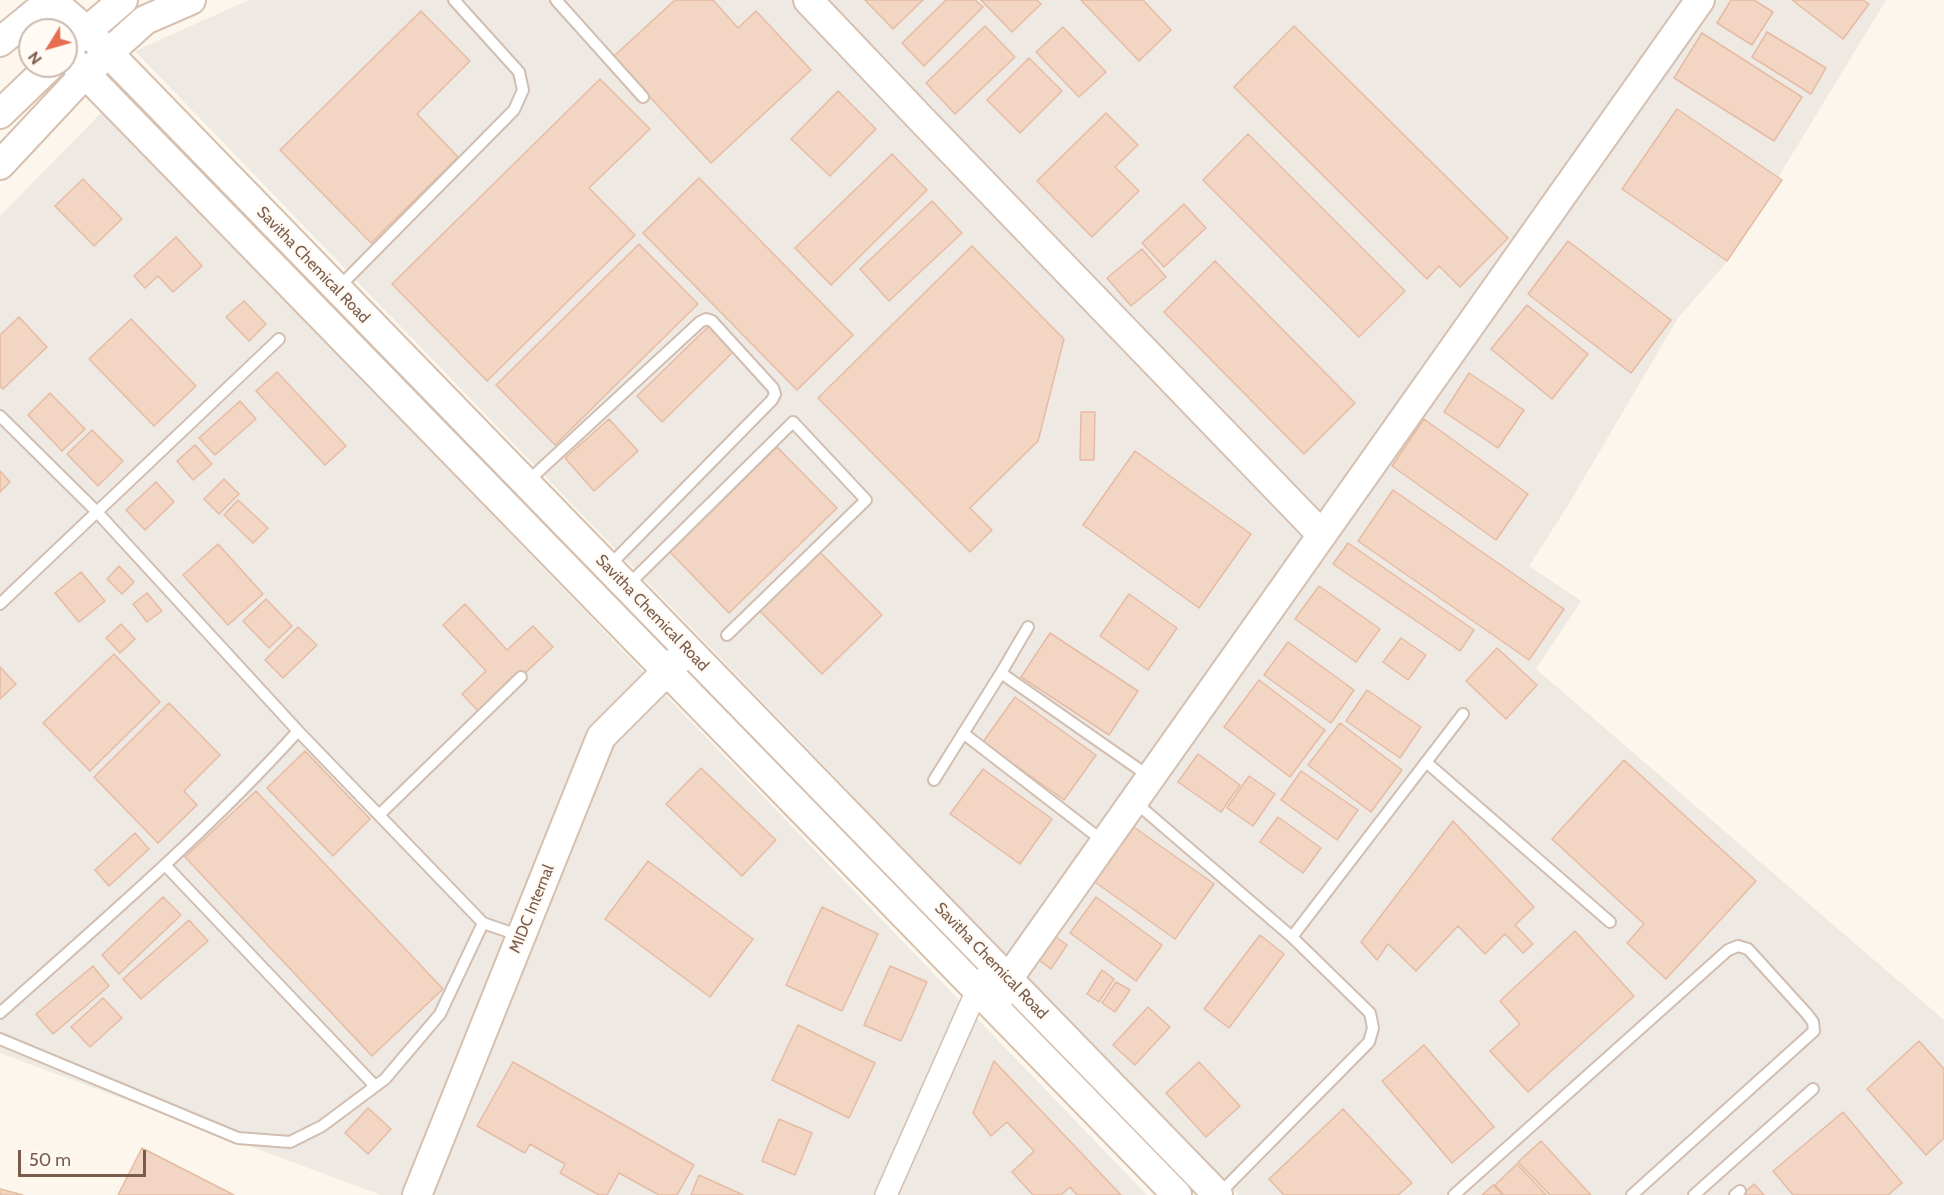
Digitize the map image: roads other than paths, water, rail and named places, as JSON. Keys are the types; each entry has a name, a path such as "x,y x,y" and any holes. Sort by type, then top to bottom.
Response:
{"main road":[{"name":"Savitha Chemical Road","path":"51,0 87,31 1218,1195"},
{"path":"0,42 51,0"},
{"path":"78,40 123,0"},
{"path":"0,165 86,74 145,20 191,0"},
{"path":"808,0 1322,534"},
{"path":"986,999 999,970 1104,843 1700,0"},
{"name":"Savitha Chemical Road","path":"78,65 1177,1195"},
{"path":"0,114 38,78"},
{"name":"MIDC Internal","path":"417,1195 601,737 688,649"}],"street":[{"path":"886,1195 986,999"}],"lane":[{"path":"337,289 514,110 523,90 519,72 454,0"},
{"path":"556,0 643,97"},
{"path":"526,483 700,322 706,319 712,321 775,394 617,577"},
{"path":"0,604 279,339"},
{"path":"0,416 96,511 298,731 483,923 521,936"},
{"path":"617,577 793,422 866,500 726,635"},
{"path":"934,780 1028,627"},
{"path":"1001,673 1150,778"},
{"path":"379,815 521,677"},
{"path":"1292,937 1463,714"},
{"path":"0,1013 165,866 267,766 298,731"},
{"path":"963,733 1104,843"},
{"path":"1426,762 1610,922"},
{"path":"1134,801 1292,937 1370,1013 1373,1028 1369,1042 1218,1195"},
{"path":"165,866 375,1086"},
{"path":"0,1039 77,1073 238,1138 290,1142 322,1126 385,1079 440,1014 483,923"},
{"path":"1454,1195 1728,950 1738,946 1749,949 1807,1014 1813,1022 1815,1032 1632,1195"},
{"path":"1694,1195 1813,1089"}]}
